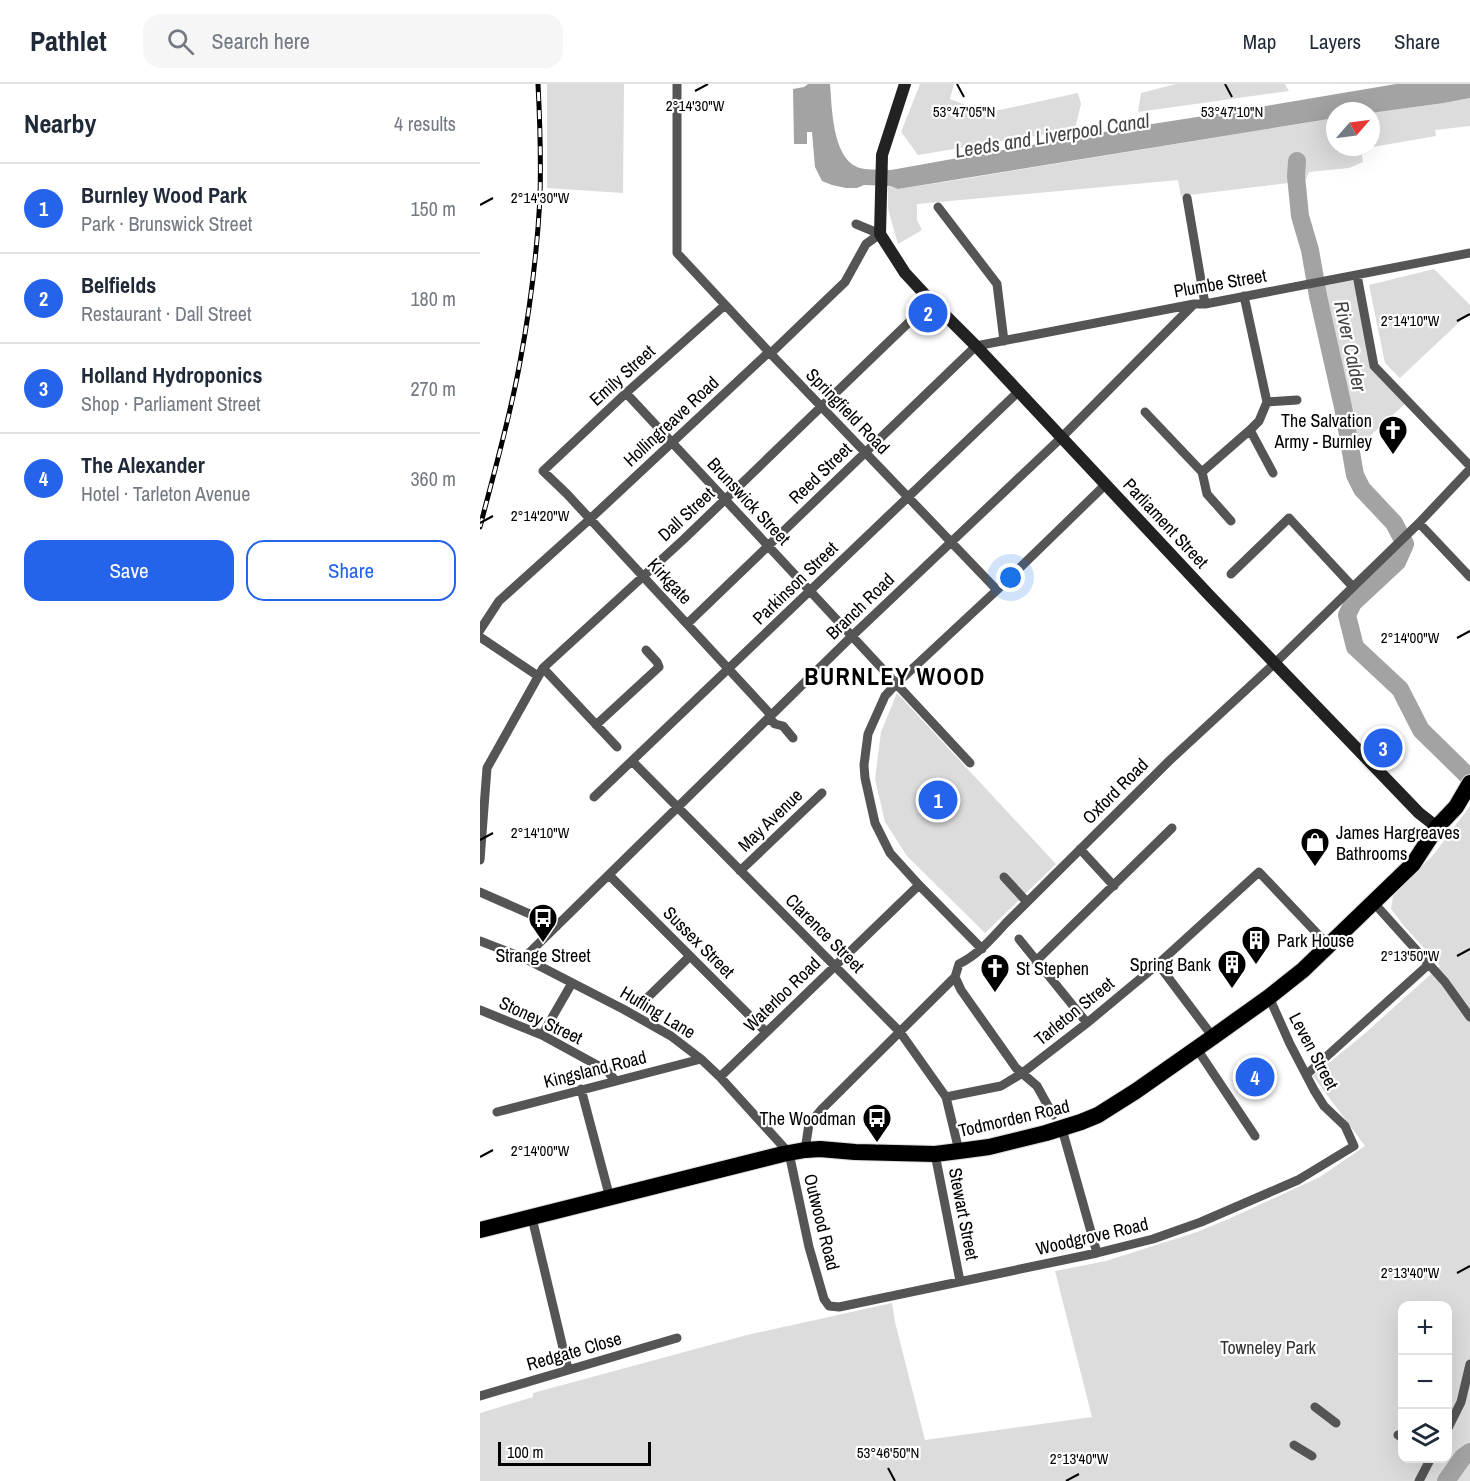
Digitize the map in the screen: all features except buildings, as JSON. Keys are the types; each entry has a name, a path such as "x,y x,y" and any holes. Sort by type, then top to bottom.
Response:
{"highway":[{"name":"Todmorden Road","path":"480,1230 797,1151 820,1149 935,1154 989,1147 1058,1122 1098,1115 1214,1037 1269,998 1303,970 1413,864 1437,827 1456,807 1469,785"}],"street":[{"name":"Springfield Road","path":"677,84 677,254 997,590"},
{"path":"856,224 880,234 882,155 905,84"},
{"path":"1187,198 1205,304"},
{"path":"938,207 998,284 1004,341"},
{"name":"Parliament Street","path":"880,234 905,273 931,301 1419,813 1437,827"},
{"name":"Hollingreave Road","path":"480,630 499,601 769,352 771,353 845,282 866,244 880,234"},
{"name":"Plumbe Street","path":"976,346 1470,253"},
{"path":"1357,275 1374,366 1470,467"},
{"path":"1202,472 1259,421 1267,402 1244,296"},
{"name":"Dall Street","path":"484,768 541,672 931,301"},
{"name":"Branch Road","path":"524,958 852,636 1061,438 1194,304"},
{"name":"Emily Street","path":"543,471 725,305"},
{"name":"Reed Street","path":"687,624 976,346"},
{"name":"Parkinson Street","path":"594,797 1018,392"},
{"name":"Brunswick Street","path":"626,393 970,763"},
{"path":"1267,402 1297,400"},
{"path":"1145,412 1202,472 1207,494 1231,521"},
{"path":"1250,430 1273,472"},
{"name":"Oxford Road","path":"797,1151 809,1124 955,977 959,964 982,949 1169,761 1275,663 1396,545 1470,467"},
{"name":"Kirkgate","path":"543,471 643,576 775,724 783,726 793,738"},
{"path":"982,949 918,885 890,853 875,823 865,778 864,765 868,734 885,696 896,684 1105,485"},
{"path":"1231,574 1290,518 1353,587"},
{"path":"1415,526 1470,577"},
{"path":"480,637 541,672 617,747"},
{"path":"596,725 659,667 646,650"},
{"name":"Clarence Street","path":"632,761 900,1032 946,1097 959,1151"},
{"path":"480,860 484,768"},
{"name":"May Avenue","path":"740,871 822,793"},
{"path":"1036,961 1172,828"},
{"path":"1080,849 1114,886"},
{"name":"Tarleton Street","path":"946,1097 1001,1086 1021,1074 1158,964 1259,872 1329,945"},
{"name":"Sussex Street","path":"609,875 766,1032"},
{"path":"1004,877 1027,902"},
{"name":"Waterloo Road","path":"720,1077 918,885"},
{"path":"480,892 557,926"},
{"path":"1374,903 1445,982 1470,1017"},
{"path":"1019,939 1087,1023"},
{"name":"Hufling Lane","path":"480,941 524,958 670,1036 701,1059 797,1151"},
{"path":"641,1004 690,956"},
{"path":"1158,964 1214,1037"},
{"path":"1306,1075 1428,965"},
{"path":"955,977 961,990 1016,1068 1037,1086 1058,1122 1097,1253"},
{"path":"542,1035 572,983"},
{"name":"Leven Street","path":"1269,998 1306,1075 1324,1106 1345,1126 1354,1146"},
{"name":"Stoney Street","path":"480,1010 542,1035 606,1070 616,1081"},
{"path":"1197,1049 1255,1136"},
{"name":"Kingsland Road","path":"497,1112 701,1059"},
{"path":"581,1089 610,1198"},
{"name":"Woodgrove Road","path":"824,1299 829,1306 839,1307 1097,1253 1153,1239 1201,1222 1298,1180 1354,1146"},
{"name":"Outwood Road","path":"797,1151 809,1247 824,1299"},
{"name":"Stewart Street","path":"935,1154 960,1281"},
{"path":"532,1218 568,1369"},
{"name":"Redgate Close","path":"480,1396 677,1338"},
{"path":"1452,1420 1461,1402 1470,1364"},
{"path":"1315,1407 1336,1423"},
{"path":"1294,1445 1312,1456"},
{"path":"1419,1481 1428,1463"}],"green space":[{"path":"547,84 624,84 623,193 547,188"},
{"path":"920,84 954,84 950,99 986,113 1078,93 1081,104 1075,129 918,155 901,132"},
{"path":"1176,84 1285,84 1289,91 1138,112 1141,93"},
{"path":"1470,98 1470,126 1435,130 1436,136 1380,146 1380,112"},
{"path":"1326,119 1326,156 1362,156 1363,162 1349,168 1309,172 1305,181 1181,196 1178,180 917,204 917,220 922,230 898,244 888,209 888,186 898,189"},
{"path":"1434,269 1470,305 1470,312 1400,378 1385,363 1369,285"},
{"path":"1355,278 1373,367 1406,403 1359,446 1322,284"},
{"path":"897,693 1056,864 985,933 907,856 885,822 875,779 881,732"},
{"name":"Towneley Park","path":"1470,806 1470,1481 480,1481 480,1413 533,1397 533,1393 747,1335 892,1303 925,1440 1092,1417 1055,1271 1106,1261 1197,1232 1320,1177 1365,1146 1313,1076 1440,966 1391,909 1393,896 1434,854"}],"shaded area":[{"path":"808,84 830,84 835,130 838,142 849,161 861,168 891,170 1126,128 1396,84 1470,84 1470,98 1380,112 1380,102 1326,102 1326,119 898,189 890,186 864,185 857,188 846,188 822,181 815,167 812,132 807,132 807,144 794,144 793,89"}],"waterway":[{"name":"River Calder","path":"1297,161 1296,176 1300,216 1310,250 1355,475 1362,489 1394,523 1405,544 1397,562 1353,603 1347,615 1355,647 1400,689 1421,730 1470,778"},
{"name":"River Calder","path":"1446,1481 1463,1457 1470,1452"}],"railway":[{"path":"480,527 516,383 533,281 540,198 538,84"}],"place":[{"name":"Belfields","path":"928,313"},
{"name":"The Salvation Army - Burnley","path":"1393,456"},
{"name":"Holland Hydroponics","path":"1383,748"},
{"name":"Burnley Wood Park","path":"938,800"},
{"name":"James Hargreaves Bathrooms","path":"1315,868"},
{"name":"Strange Street","path":"543,944"},
{"name":"Park House","path":"1256,966"},
{"name":"Spring Bank","path":"1232,990"},
{"name":"St Stephen","path":"995,994"},
{"name":"The Alexander","path":"1255,1077"},
{"name":"The Woodman","path":"877,1144"}],"district":[{"name":"BURNLEY WOOD","path":"895,676"}],"water label":[{"name":"Leeds and Liverpool Canal","path":"1052,135"}]}
